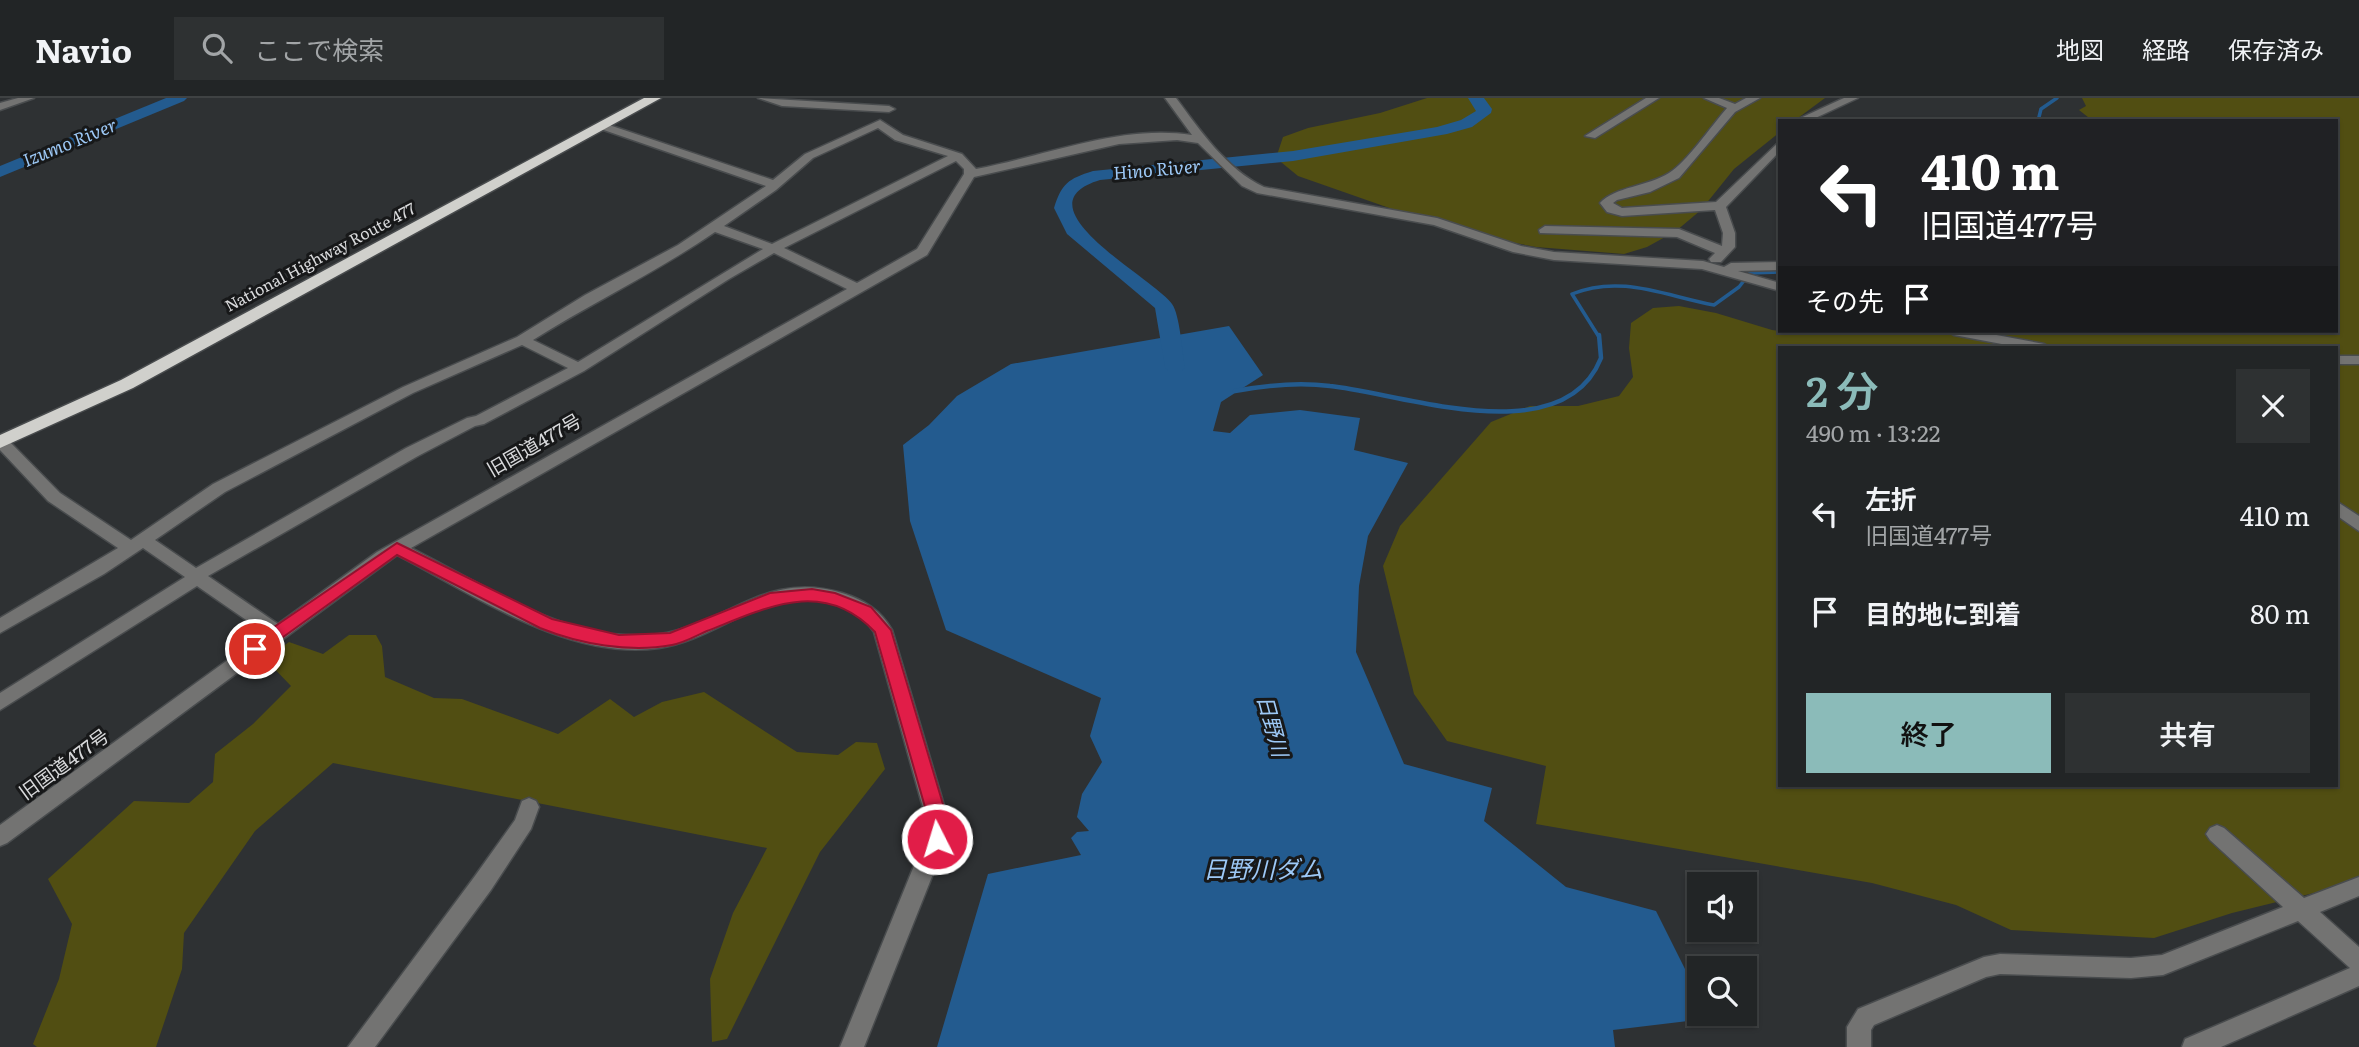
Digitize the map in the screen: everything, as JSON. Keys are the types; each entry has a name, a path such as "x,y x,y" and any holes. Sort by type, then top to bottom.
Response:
{"highway":[{"name":"National Highway Route 477","path":"0,442 127,384 654,98"}],"street":[{"path":"0,107 29,98"},
{"path":"763,98 782,103 887,110"},
{"path":"1172,99 1189,98"},
{"path":"1591,136 1654,98"},
{"path":"1709,98 1734,107"},
{"path":"1755,98 1734,107 1666,182 1606,201 1611,209 1622,212 1720,206 1778,146"},
{"path":"1804,119 1853,98"},
{"path":"1172,99 1206,143 1240,178 1261,190 1427,220 1542,254 1596,260 1703,265 1778,286"},
{"path":"887,110 882,127 899,136 958,156 967,164 970,174 1110,144 1173,137 1206,143"},
{"path":"0,626 67,589 219,488 408,390 522,340 590,298 684,248 776,184 809,156 887,110"},
{"path":"602,126 776,184"},
{"path":"0,702 195,577 412,452 472,421 479,421 579,368 773,248 958,156"},
{"name":"旧国道477号","path":"0,837 277,632 397,548 922,252 970,174"},
{"path":"1703,265 1729,247 1729,233 1720,206"},
{"path":"715,227 773,248 858,289"},
{"path":"1545,230 1679,233 1724,252"},
{"path":"1729,271 1741,265 1778,266"},
{"path":"1965,333 2033,346"},
{"path":"522,340 579,368"},
{"path":"2338,360 2359,360"},
{"path":"0,442 54,497 195,577 277,632"},
{"path":"2338,508 2359,525"},
{"path":"397,548 546,624 619,641 672,639 762,601 790,595 830,597 873,617 883,630 940,829 852,1047"},
{"path":"360,1047 483,883 524,823 529,807"},
{"path":"2217,834 2359,961"},
{"path":"1859,1047 1859,1027 1866,1017 1983,967 2000,964 2132,968 2163,965 2359,886"},
{"path":"2194,1047 2359,975"}],"shaded area":[{"path":"1427,98 1825,98 1797,119 1778,119 1778,134 1734,169 1701,210 1676,231 1647,247 1624,254 1536,247 1455,231 1298,176 1276,158 1283,137 1308,128 1380,113"},
{"path":"2082,98 2359,98 2359,882 2232,913 2154,938 2011,930 1956,905 1872,883 1536,824 1546,766 1447,741 1414,694 1383,566 1400,526 1491,422 1530,406 1578,406 1619,396 1633,377 1629,348 1631,323 1653,308 1679,306 1716,313 1778,331 1778,333 2338,333 2338,119 2090,119 2079,110 2086,106"},
{"path":"349,635 376,635 382,646 385,677 434,698 462,699 558,734 610,699 634,717 662,702 704,692 797,752 838,755 856,742 877,743 885,769 820,852 727,1039 712,1042 710,979 733,913 767,848 333,763 255,831 184,933 182,969 156,1047 37,1047 33,1044 59,979 72,924 48,879 134,801 189,803 213,782 215,754 253,724 291,686 265,659 289,642 323,654"}],"water":[{"name":"日野川ダム","path":"1229,326 1263,375 1221,402 1213,431 1230,433 1250,415 1300,410 1360,418 1354,450 1408,463 1368,536 1359,586 1356,652 1404,764 1492,788 1484,821 1566,887 1656,911 1687,973 1687,1021 1613,1030 1615,1047 937,1047 988,874 1081,855 1071,838 1077,832 1089,831 1077,817 1082,794 1102,762 1090,736 1101,698 946,630 910,521 903,445 929,425 957,396 1011,364"}],"waterway":[{"name":"Izumo River","path":"0,172 179,98"},
{"name":"Hino River","path":"1175,367 1164,306 1073,230 1063,208 1068,190 1082,180 1099,175 1293,156 1447,130 1483,113 1484,109 1476,98"},
{"path":"2038,119 2041,109 2057,98"},
{"path":"1599,337 1572,294 1590,288 1626,286 1714,305 1739,287 1750,273 1778,272"},
{"path":"1235,391 1306,384 1437,406 1478,411 1517,411 1553,404 1581,387 1601,358 1599,335"}],"route":[{"path":"255,649 397,548 512,604 546,624 619,641 672,639 776,597 812,594 830,597 865,611 883,630 939,821 937,839"}],"water label":[{"name":"日野川","path":"1272,726"}]}
